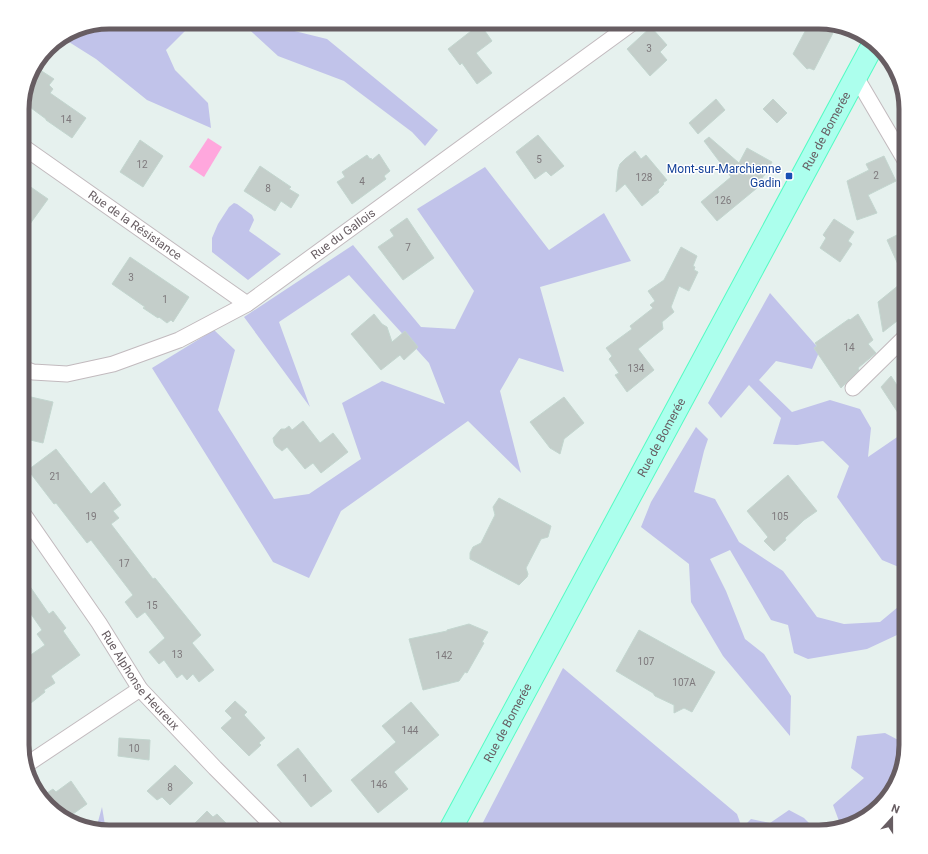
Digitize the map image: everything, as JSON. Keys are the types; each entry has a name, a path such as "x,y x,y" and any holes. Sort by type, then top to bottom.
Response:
{"main road":[{"name":"Rue de Bomerée","path":"453,825 871,48"}],"street":[{"name":"Rue du Gallois","path":"29,371 67,374 113,364 179,340 247,304 624,29"},
{"path":"856,77 899,150"},
{"name":"Rue de la Résistance","path":"29,151 247,304"},
{"path":"853,388 899,343"},
{"name":"Rue Alphonse Heureux","path":"29,522 99,623 140,689 215,768 272,825"},
{"path":"31,762 140,689"}],"shaded area":[{"path":"103,29 187,29 166,50 175,70 208,103 211,128 147,100 96,59 67,41 78,35"},
{"path":"249,29 286,29 327,39 438,130 425,146 412,132 344,81 278,56"},
{"path":"208,138 222,147 204,177 189,167"},
{"path":"485,167 549,250 604,213 631,261 540,287 564,372 519,358 500,391 521,473 468,421 341,511 309,578 273,562 152,368 214,330 235,350 218,410 274,499 309,494 361,459 342,403 382,381 445,404 429,363 349,275 279,322 310,407 244,317 353,245 421,327 455,329 474,291 417,209"},
{"path":"234,203 252,215 254,220 249,231 281,254 248,280 212,252 212,238 218,224 229,207"},
{"path":"770,293 820,350 812,369 776,361 759,380 792,412 830,400 860,409 871,428 868,457 899,436 899,567 882,560 837,497 849,466 823,441 797,445 773,444 781,418 749,385 721,418 708,403"},
{"path":"696,427 708,439 694,492 715,499 739,542 783,571 817,617 844,624 880,622 899,606 899,632 897,635 867,649 808,659 794,653 788,625 771,620 730,550 710,559 726,591 745,639 764,654 791,696 790,736 723,656 691,602 689,564 641,527 651,502"},
{"path":"563,668 737,814 741,825 482,825"},
{"path":"885,733 899,740 895,771 886,790 879,798 872,798 872,805 864,812 845,821 837,823 839,821 833,805 864,778 851,768 857,736"},
{"path":"102,807 105,825 97,824"},
{"path":"789,810 804,818 811,825 745,825 751,819 770,823"}],"building":[{"path":"474,29 484,29 492,41 476,53 492,73 477,84 462,63 460,65 448,49"},
{"path":"649,29 653,29 667,45 660,52 667,60 650,76 627,49"},
{"path":"806,29 833,31 814,70 809,68 807,69 793,54"},
{"path":"40,70 54,79 49,85 53,89 50,93 86,118 72,138 29,106 32,88"},
{"path":"716,99 725,110 698,134 689,123"},
{"path":"773,99 787,113 777,123 763,109"},
{"path":"538,135 564,166 551,176 546,171 535,179 516,152"},
{"path":"709,137 739,163 747,148 772,162 757,188 717,221 701,202 731,177 704,141"},
{"path":"140,140 163,156 143,187 120,172"},
{"path":"635,151 641,159 646,155 667,180 658,190 659,192 642,206 625,184 616,192 620,164"},
{"path":"379,154 390,171 384,176 386,179 352,204 337,182 345,177 342,172 367,155 372,160"},
{"path":"884,156 896,181 868,195 877,213 857,220 847,181 869,170 866,164"},
{"path":"260,166 291,187 289,189 299,195 291,208 281,201 275,211 244,191"},
{"path":"29,186 48,199 29,225"},
{"path":"407,218 434,258 403,280 378,247 394,236 390,230"},
{"path":"834,219 854,232 848,241 852,244 840,262 820,248 826,238 823,235"},
{"path":"899,234 899,267 887,240"},
{"path":"681,247 697,256 693,266 695,267 694,270 698,272 689,291 679,286 671,307 674,312 662,322 663,329 638,349 654,370 627,392 615,375 619,373 609,359 612,356 606,348 632,329 630,326 653,308 650,305 655,301 648,291 664,280"},
{"path":"130,257 189,297 173,322 171,320 167,323 159,317 158,318 112,284"},
{"path":"899,285 899,319 883,332 878,302"},
{"path":"374,314 382,324 387,327 392,342 405,331 418,347 404,360 400,355 381,370 351,334"},
{"path":"858,314 873,340 868,344 876,353 858,368 859,370 841,388 814,348 817,346 815,343"},
{"path":"891,376 899,388 899,414 881,387"},
{"path":"29,397 53,402 43,443 29,440"},
{"path":"564,397 584,423 564,439 560,454 550,448 530,422"},
{"path":"303,421 320,443 333,433 348,452 321,473 313,463 305,469 287,447 282,451 274,443 273,438 281,429 285,429 289,426 292,430"},
{"path":"56,449 91,494 104,482 121,505 113,511 119,518 111,524 153,579 155,578 201,635 192,643 214,670 199,682 193,674 187,680 182,674 177,678 164,660 159,664 149,652 165,638 145,612 137,618 125,602 133,595 91,540 87,543 56,503 54,504 29,471 29,469"},
{"path":"788,475 817,511 804,520 774,551 764,541 768,537 747,511"},
{"path":"499,498 551,526 548,537 541,539 526,568 528,574 527,577 519,585 470,559 470,553 473,547 481,543 495,515 493,507"},
{"path":"29,585 49,614 53,611 66,628 63,631 80,655 51,676 55,683 44,690 45,692 29,705 29,656 45,645 37,634 42,630 29,611"},
{"path":"469,624 488,632 482,642 484,643 467,673 465,672 459,681 423,690 409,639 447,631"},
{"path":"639,630 715,672 692,712 684,708 674,713 674,705 655,696 653,693 616,671"},
{"path":"235,701 247,712 244,715 265,738 259,743 261,745 249,756 221,728 232,718 225,711"},
{"path":"411,702 439,735 394,772 408,789 378,813 351,780 396,742 382,726"},
{"path":"119,738 150,740 149,760 118,756"},
{"path":"298,748 332,791 311,807 277,765"},
{"path":"175,765 193,783 170,805 162,797 157,800 147,791"},
{"path":"71,781 87,804 71,815 64,812 52,802 46,794 53,789 56,792"},
{"path":"207,811 213,817 217,814 228,825 193,825"}],"place":[{"name":"Mont-sur-Marchienne Gadin","path":"789,176"}]}
